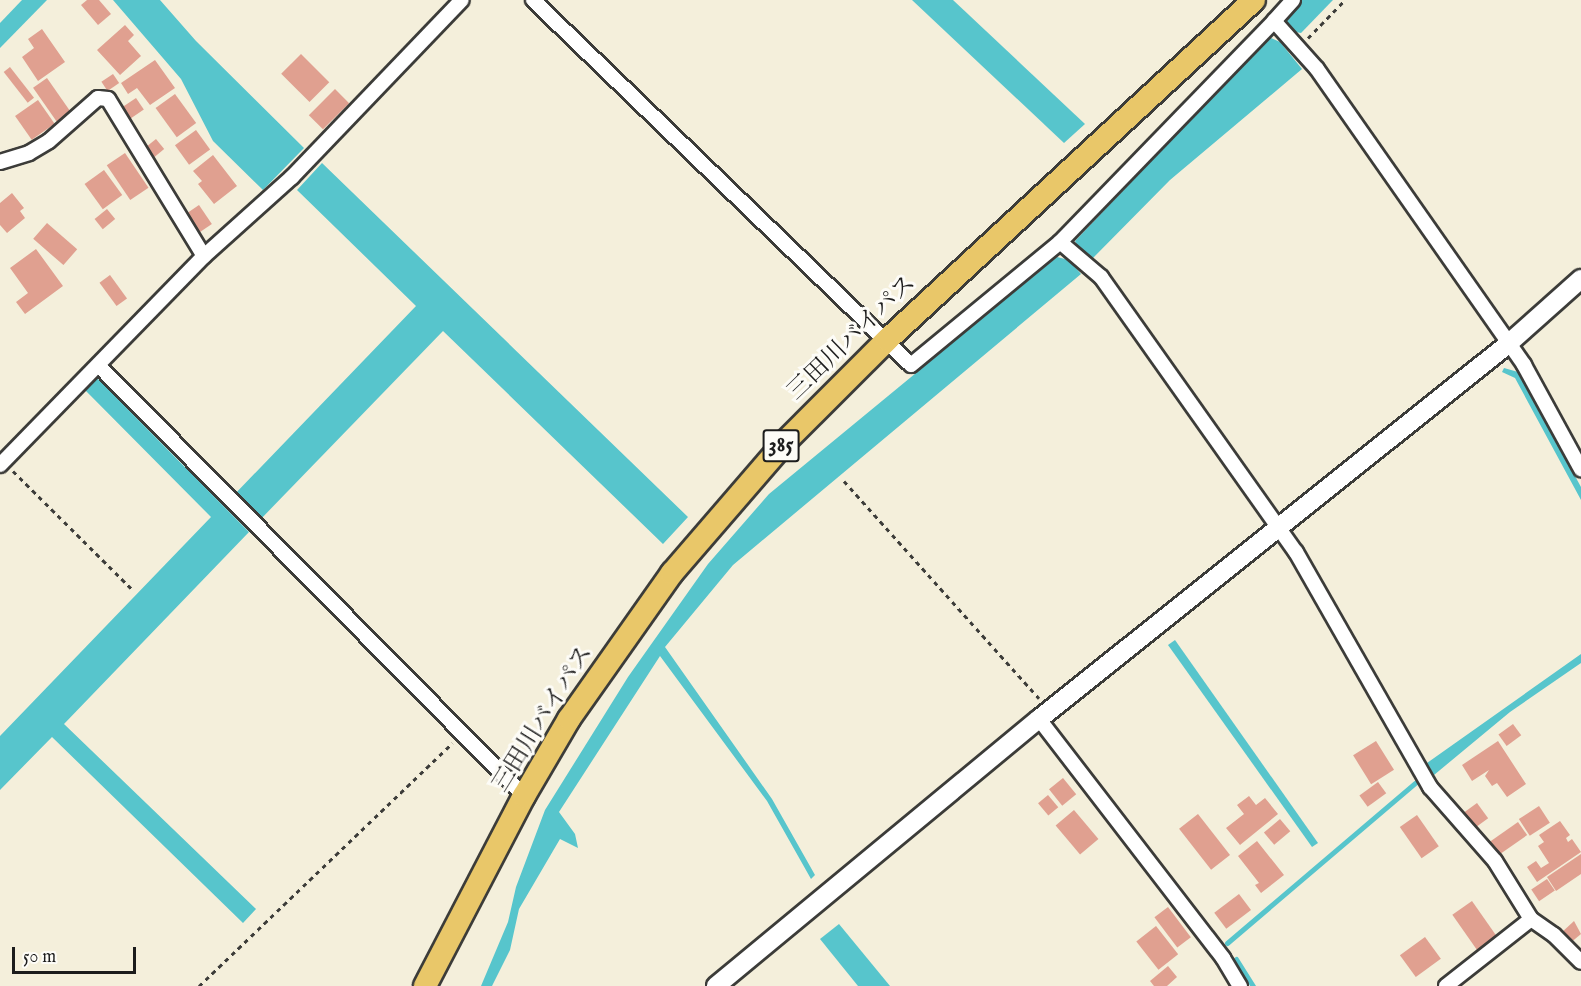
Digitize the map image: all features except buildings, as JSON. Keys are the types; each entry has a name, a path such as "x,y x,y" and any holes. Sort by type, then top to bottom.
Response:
{"highway":[{"name":"三田川バイパス","path":"425,986 524,796 569,719 672,573 785,442 887,340 1254,0"}],"street":[{"path":"2,463 204,256 291,177 462,0"},
{"path":"533,0 911,365 1060,242 1293,0"},
{"path":"1274,21 1317,69 1508,344 1581,469"},
{"path":"0,162 29,153 49,141 98,98 108,99 204,256"},
{"path":"1060,242 1101,277 1278,526 1430,787 1495,861 1531,919 1554,935 1581,962"},
{"path":"716,986 1278,526 1508,344 1581,279"},
{"path":"98,365 460,735 524,796"},
{"path":"1045,715 1223,958 1240,986"},
{"path":"1446,986 1531,919"}],"path":[{"path":"1298,48 1345,0"},
{"path":"2,463 132,589"},
{"path":"844,481 1045,715"},
{"path":"199,986 460,735"}],"water":[{"path":"22,0 47,0 0,48 0,23"},
{"path":"113,0 160,0 196,41 304,148 263,190 213,141 181,79"},
{"path":"912,0 953,0 1085,124 1064,143"},
{"path":"1302,0 1333,0 1301,33 1290,31 1285,17"},
{"path":"1269,37 1280,42 1302,69 1170,180 1093,258 1079,249 1075,241"},
{"path":"322,163 688,517 663,544 443,331 257,523 232,497 416,306 297,190"},
{"path":"1057,257 1069,260 1081,274 733,565 665,647 772,799 815,875 811,879 767,801 660,656 559,812 575,834 578,848 560,839 519,909 510,950 492,986 481,986 508,922 516,887 545,810 628,677 708,564 769,494"},
{"path":"1504,368 1518,372 1581,487 1581,500 1515,378 1502,372"},
{"path":"97,378 249,532 64,724 256,909 243,923 52,737 0,790 0,736 211,517 85,390"},
{"path":"1175,640 1318,843 1312,847 1168,645"},
{"path":"1581,654 1581,663 1510,712 1434,775 1427,763"},
{"path":"839,924 890,986 858,986 820,939"}],"waterway":[{"path":"1227,943 1415,783"},
{"path":"1236,959 1253,986"}]}
